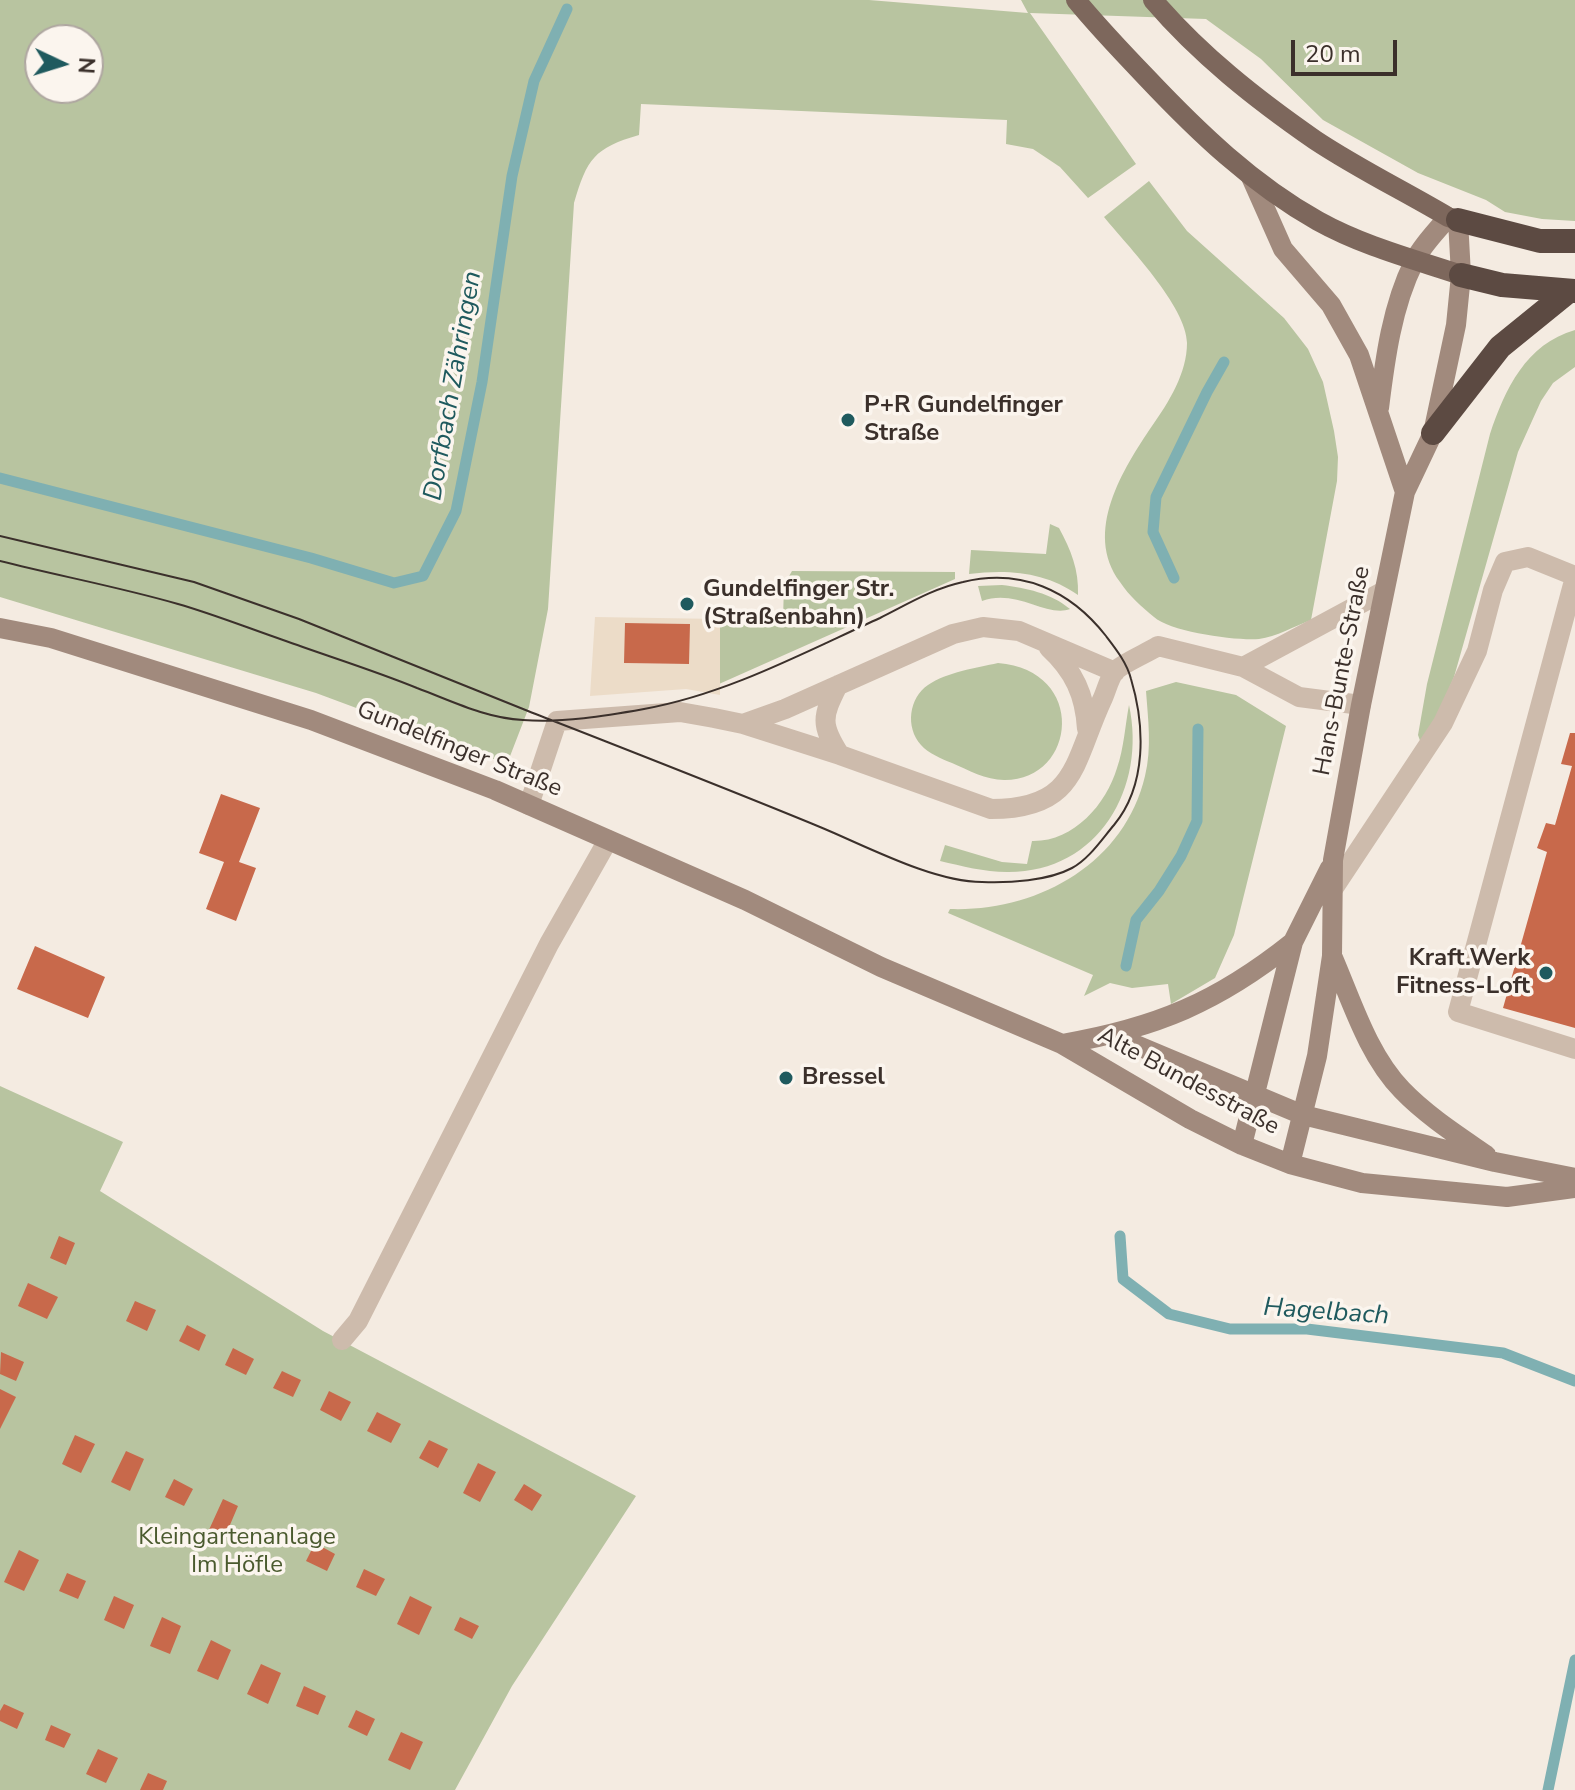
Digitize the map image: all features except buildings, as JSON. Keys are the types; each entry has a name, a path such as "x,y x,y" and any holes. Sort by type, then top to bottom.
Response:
{"highway":[{"path":"1453,218 1540,241 1575,241"},
{"path":"1461,275 1502,285 1572,291"},
{"path":"1433,433 1500,347 1572,291"}],"main road":[{"path":"1076,0 1187,121 1251,177 1318,221 1365,243 1461,275"},
{"path":"1153,0 1181,32 1235,81 1317,141 1453,218"}],"street":[{"path":"1251,177 1283,249 1331,305 1359,355 1405,492"},
{"path":"1378,416 1384,363 1399,302 1414,260 1453,218"},
{"name":"Hans-Bunte-Straße","path":"1290,1164 1317,1056 1332,956 1333,860 1361,705 1405,492 1433,433 1456,325 1461,275 1453,218"},
{"name":"Gundelfinger Straße","path":"0,628 51,638 311,720 447,770 745,900 881,967"},
{"name":"Hans-Bunte-Straße","path":"1242,1145 1293,942 1333,860"},
{"path":"1112,1035 1210,999 1254,973 1293,942"},
{"path":"1332,956 1377,1058 1401,1089 1435,1119 1495,1162"},
{"name":"Alte Bundesstraße","path":"881,967 1062,1044 1190,1119 1290,1164 1362,1183 1507,1197 1575,1188"},
{"name":"Alte Bundesstraße","path":"1062,1044 1112,1035 1303,1115 1495,1162 1575,1178"}],"lane":[{"path":"1333,889 1443,723 1477,651 1493,590 1505,562 1528,557 1575,576 1458,1012 1575,1049"},
{"path":"1243,667 1384,591"},
{"path":"743,724 785,709 953,634 983,627 1002,628 1039,639 1115,672"},
{"path":"1039,639 1060,658 1074,678 1085,705 1087,733"},
{"path":"529,805 557,721 680,712 743,724 840,755 977,805 991,809 1019,809 1041,801 1066,781 1079,762 1087,733 1115,672 1158,646 1243,667 1299,697 1361,705"},
{"path":"838,685 824,720 828,737 840,755"},
{"path":"342,1340 358,1321 538,965 608,840"}],"green space":[{"path":"0,0 869,0 1028,13 1021,0 1575,0 1575,221 1505,212 1486,200 1418,173 1323,120 1261,59 1206,19 1030,13 1136,164 1088,198 1060,167 1033,149 1006,144 1007,120 641,104 639,135 612,145 594,157 583,176 574,203 548,609 529,707 507,764 316,693 0,597"},
{"path":"1149,181 1187,231 1284,318 1308,349 1323,382 1338,457 1337,481 1311,620 1265,638 1220,637 1162,622 1127,592 1110,563 1105,543 1111,501 1130,461 1176,387 1186,354 1184,328 1167,295 1104,217"},
{"path":"1575,330 1575,367 1553,383 1541,401 1518,452 1454,677 1423,749 1418,735 1427,684 1496,417 1511,385 1531,357 1543,346"},
{"path":"1050,524 1059,528 1071,552 1078,595 1053,581 1026,574 969,574 971,550 1046,554"},
{"path":"792,571 955,572 955,579 719,684 720,619 783,619 784,585"},
{"path":"1002,585 1038,592 1070,609 1051,610 1007,598 982,601 978,586"},
{"path":"998,663 1027,670 1047,684 1059,703 1062,724 1058,745 1047,763 1028,776 1004,780 977,774 931,753 916,738 911,722 913,705 928,685 953,674"},
{"path":"1176,682 1236,695 1286,726 1234,935 1215,978 1171,1004 1168,984 1132,988 1110,983 1084,996 1093,975 948,913 950,909 982,908 1044,892 1072,877 1097,858 1118,835 1134,807 1145,776 1149,744 1146,691"},
{"path":"1129,705 1133,736 1130,766 1122,795 1109,820 1090,841 1067,858 1039,869 998,872 940,861 945,845 1002,862 1027,864 1032,841 1061,835 1086,819 1112,782 1121,753"},
{"name":"Kleingartenanlage Im Höfle","path":"0,1086 123,1142 100,1191 323,1331 636,1496 512,1686 455,1790 0,1790"}],"shaded area":[{"path":"595,617 720,619 720,695 686,689 590,696","holes":["625,623 689,624 689,664 625,663"]}],"waterway":[{"name":"Dorfbach Zähringen","path":"0,478 311,558 394,583 423,576 456,511 482,382 512,176 534,81 567,9"},
{"name":"Hagelbach","path":"1174,578 1153,532 1156,497 1224,362"},
{"name":"Hagelbach","path":"1126,966 1136,920 1181,856 1197,821 1198,729"},
{"name":"Hagelbach","path":"1120,1236 1123,1279 1169,1314 1230,1329 1307,1329 1503,1353 1575,1381"},
{"path":"1548,1790 1575,1660"}],"tram line":[{"path":"0,536 194,582 299,619 528,711 564,725 601,740 747,797 900,862 942,876 993,882 1028,880 1052,876 1072,868 1090,854 1114,825 1125,809 1138,774 1139,716 1124,662 1106,636 1077,606 1043,586 1024,581 984,578 941,588 764,671 675,702 599,716 569,720 553,721 538,721 509,719 482,712 178,604 0,561"}],"place":[{"name":"P+R Gundelfinger Straße","path":"848,420"},
{"name":"Gundelfinger Str. (Straßenbahn)","path":"687,604"},
{"name":"Kraft.Werk Fitness-Loft","path":"1546,973"},
{"name":"Bressel","path":"786,1078"}]}
